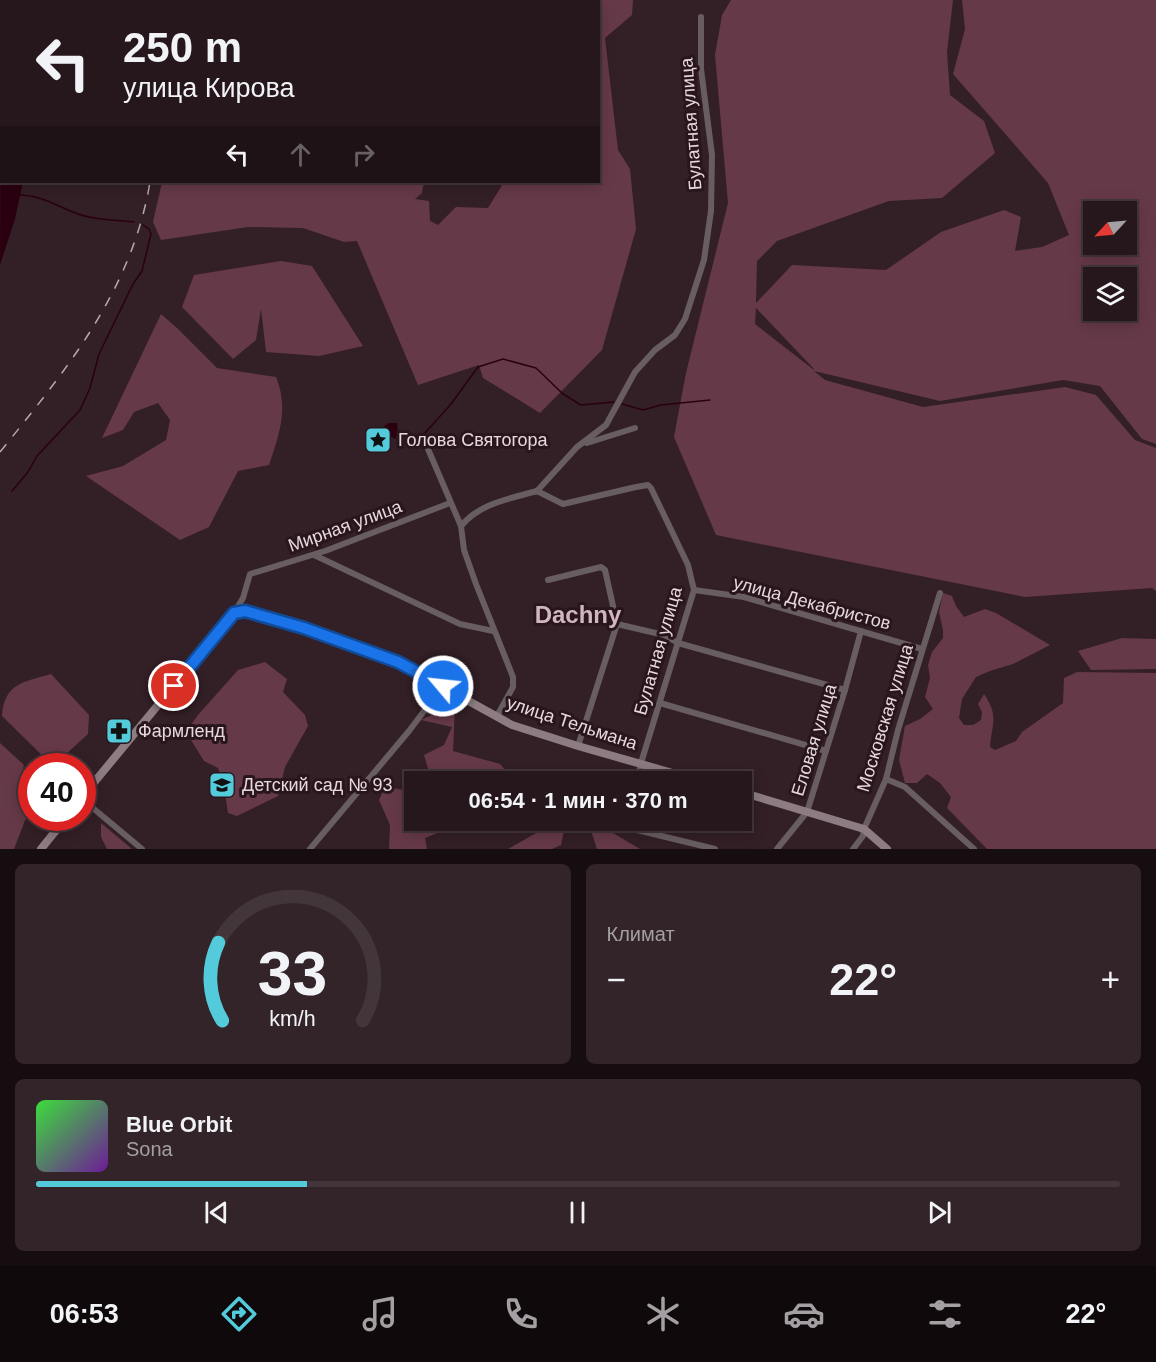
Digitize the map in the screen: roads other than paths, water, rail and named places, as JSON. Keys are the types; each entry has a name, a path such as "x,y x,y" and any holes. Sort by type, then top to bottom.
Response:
{"street":[{"name":"Булатная улица","path":"639,771 694,590 688,565 648,484 563,504 537,491 577,447 606,425 634,372 655,350 675,335 685,319 704,260 711,211 712,155 701,69 701,17"},
{"path":"577,447 635,428"},
{"path":"425,442 461,526 464,550 493,631 509,663 513,677 513,687 497,716"},
{"path":"461,526 468,516 480,508 537,491"},
{"name":"Мирная улица","path":"234,613 243,598 250,574 313,554 450,502"},
{"path":"313,554 460,624 493,631"},
{"path":"548,580 601,567 605,570 617,624 578,746"},
{"name":"улица Декабристов","path":"694,590 744,597 922,649"},
{"name":"Московская улица","path":"853,849 863,836 886,779 940,592"},
{"name":"улица Тельмана","path":"234,613 245,611 304,628 398,662 512,725 668,771"},
{"path":"96,781 234,613"},
{"path":"617,624 664,635 678,643 845,690"},
{"name":"Еловая улица","path":"777,849 807,812 861,631"},
{"path":"310,849 409,731 443,686"},
{"path":"660,703 826,752"},
{"path":"886,779 904,787 974,849"},
{"path":"752,795 864,829 887,849"},
{"path":"96,810 142,849"},
{"path":"40,849 55,831"},
{"path":"641,831 715,849"}],"waterway":[{"path":"19,195 41,199 87,217 134,222"},
{"path":"12,491 28,472 37,456 80,410 90,388 99,354 133,284 142,271 151,234 149,229 143,225"},
{"path":"398,435 403,442 425,433 451,404 478,367 503,359 536,368 563,394 581,405 614,402"},
{"path":"622,404 643,410 661,405 710,400"}],"railway":[{"path":"0,452 72,359 112,293 141,221 150,183"}],"place":[{"name":"Голова Святогора","path":"378,440"},
{"name":"Фармленд","path":"119,731"},
{"name":"Детский сад № 93","path":"222,785"}],"district":[{"name":"Dachny","path":"578,614"}]}
